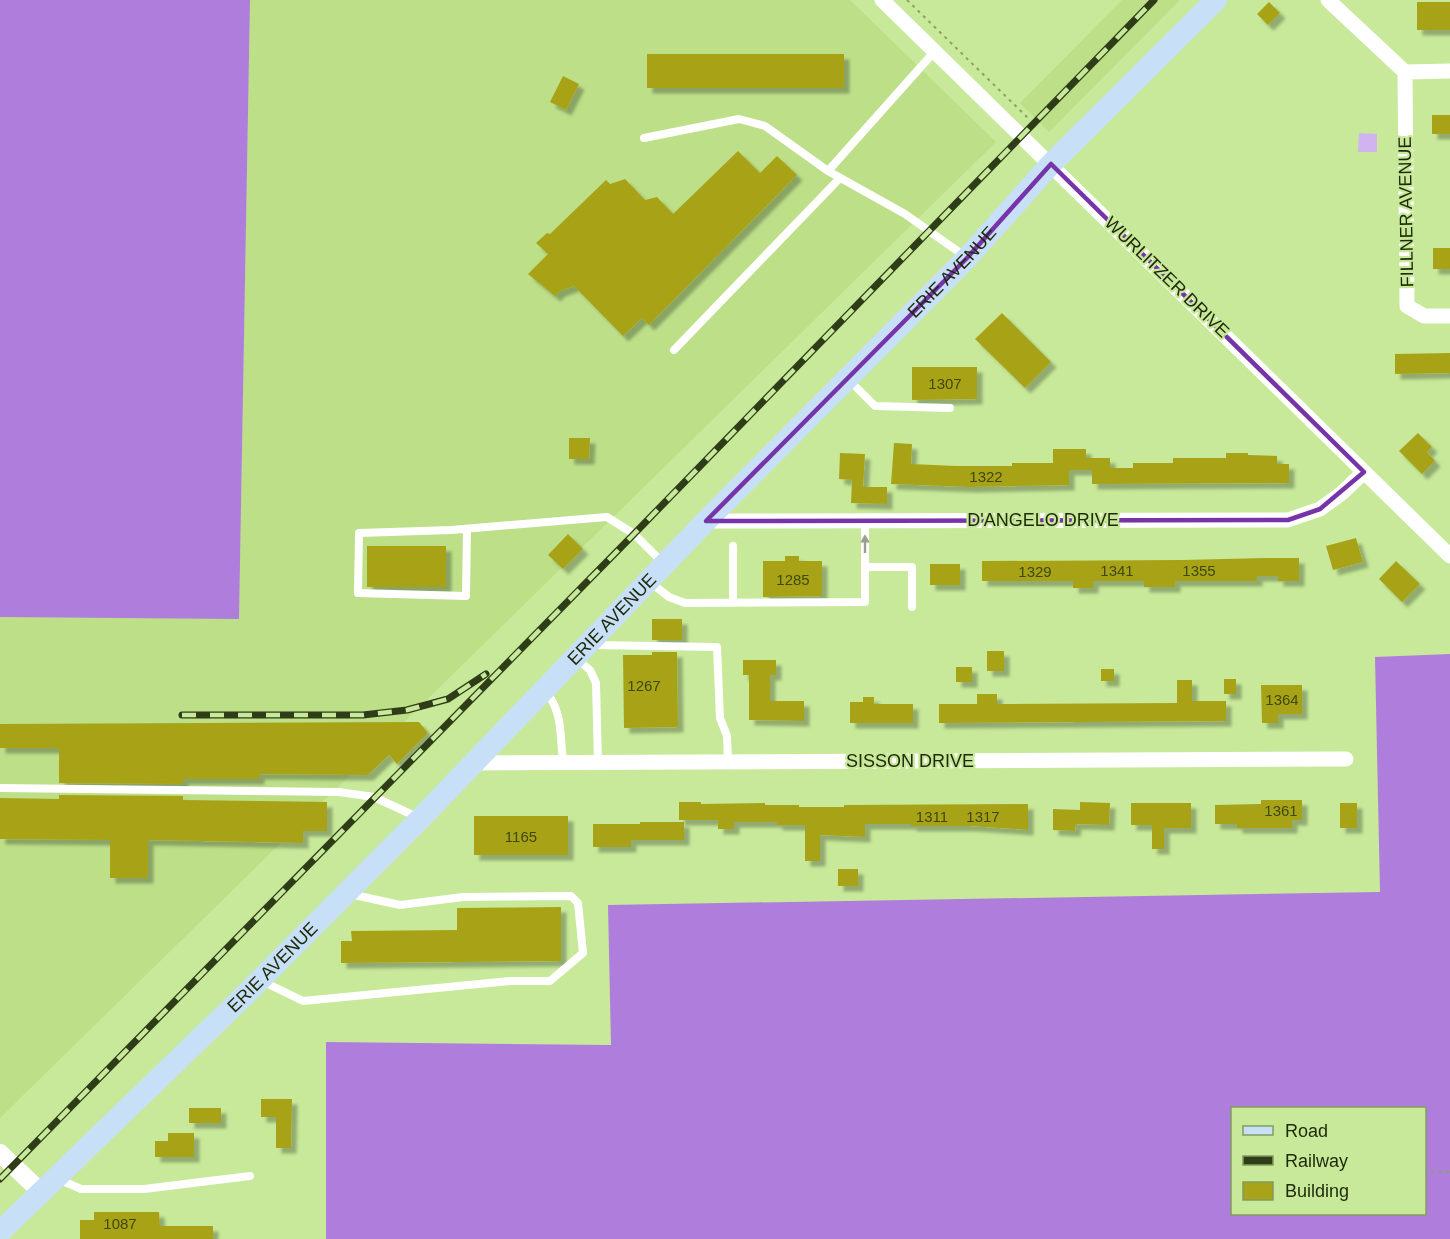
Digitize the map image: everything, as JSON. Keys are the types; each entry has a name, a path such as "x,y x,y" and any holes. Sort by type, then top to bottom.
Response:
{"main road":[{"name":"ERIE AVENUE","path":"0,1232 347,893 664,564 967,258 1052,164 1216,0"}],"street":[{"name":"WURLITZER DRIVE","path":"882,0 1450,556"},
{"path":"1328,0 1405,72 1450,72"},
{"name":"FILLNER AVENUE","path":"1405,72 1407,306 1424,316 1450,316"},
{"name":"D'ANGELO DRIVE","path":"706,521 1288,519 1320,509 1365,472"},
{"name":"SISSON DRIVE","path":"474,763 1346,759"},
{"path":"0,1153 48,1185"}],"lane":[{"path":"828,171 935,51"},
{"path":"644,138 739,119 765,126 828,171 905,214 967,258"},
{"path":"674,350 840,178"},
{"path":"847,378 875,406 950,408"},
{"path":"467,529 466,596 358,593 359,533 467,529 607,517 634,534 664,564"},
{"path":"649,581 669,597 685,603 865,602 865,521"},
{"path":"733,546 733,603"},
{"path":"865,567 912,567 912,607"},
{"path":"598,762 596,683 582,651 717,647 720,718 727,736 728,762"},
{"path":"544,690 554,701 557,710 563,762"},
{"path":"0,788 339,792 374,798 421,818"},
{"path":"260,980 303,1001 510,981 550,981 583,953 578,903 571,896 463,897 400,905 347,893"},
{"path":"48,1185 81,1189 144,1189 250,1176"}],"path":[{"path":"907,0 1029,119"},
{"path":"1426,1171 1450,1172"}],"highlighted area":[{"path":"1051,164 1364,472 1320,509 1288,520 706,521 967,258"}],"shaded area":[{"path":"0,0 250,0 239,619 0,617"},
{"path":"250,0 850,0 996,142 0,1118 0,617 239,618"},
{"path":"1122,0 1180,0 1049,132 1020,103"},
{"path":"1359,133 1377,134 1377,152 1358,152"},
{"path":"1450,654 1450,1239 326,1239 326,1042 611,1045 608,905 1380,892 1375,657"}],"building":[{"path":"1269,2 1280,13 1268,25 1257,14"},
{"path":"1417,2 1450,2 1450,30 1417,30"},
{"path":"647,54 844,54 844,88 647,88"},
{"path":"563,76 579,84 566,110 550,102"},
{"path":"1432,115 1450,115 1450,134 1432,134"},
{"path":"738,151 760,173 777,156 797,175 649,325 642,318 623,336 574,286 560,291 555,296 528,274 548,254 536,243 547,233 550,234 606,180 610,184 625,179 645,200 657,197 673,214"},
{"path":"1433,248 1450,248 1450,269 1433,269"},
{"path":"1002,313 1051,362 1025,388 975,339"},
{"path":"1450,353 1450,373 1395,374 1395,354"},
{"path":"912,367 977,367 977,399 912,400"},
{"path":"1418,433 1432,447 1427,452 1435,461 1422,474 1399,451"},
{"path":"569,438 590,438 589,459 569,459"},
{"path":"894,443 912,444 911,464 956,466 1053,463 1053,449 1086,449 1086,458 1110,458 1110,468 1133,468 1133,463 1173,463 1173,458 1226,458 1226,453 1248,453 1248,455 1277,456 1277,464 1289,464 1289,483 1092,484 1092,470 1069,470 1069,485 971,487 891,484"},
{"path":"840,453 865,454 863,487 887,487 887,504 851,503 852,480 839,479"},
{"path":"568,534 583,549 563,569 548,555"},
{"path":"1356,538 1363,562 1333,570 1326,546"},
{"path":"367,546 446,546 446,587 367,587"},
{"path":"785,556 799,556 799,561 822,561 822,596 763,597 763,561 785,561"},
{"path":"1299,558 1299,581 1278,581 1278,576 1257,576 1257,581 1175,581 1175,587 1144,587 1144,581 1093,581 1093,588 1073,588 1073,581 982,581 982,561"},
{"path":"1396,561 1420,584 1402,602 1379,579"},
{"path":"930,564 960,564 960,585 930,585"},
{"path":"652,619 682,619 682,640 652,640"},
{"path":"987,651 1004,651 1004,671 987,671"},
{"path":"652,652 677,652 678,727 624,728 623,655 652,655"},
{"path":"743,660 776,660 776,675 770,675 770,701 804,701 804,721 749,720 749,675 743,675"},
{"path":"956,667 972,667 972,682 956,682"},
{"path":"1101,669 1114,669 1114,681 1101,681"},
{"path":"1224,679 1236,679 1236,694 1224,694"},
{"path":"1177,680 1192,680 1192,701 1226,701 1226,721 939,723 939,704 977,704 977,694 997,694 997,704 1177,703"},
{"path":"1261,685 1302,685 1302,714 1278,714 1278,723 1262,723"},
{"path":"863,697 874,697 874,704 913,704 913,723 850,723 850,702 863,702"},
{"path":"419,722 428,733 397,764 389,755 368,775 259,774 259,779 183,779 183,784 59,783 59,748 0,748 0,724"},
{"path":"59,795 183,796 183,800 327,802 327,831 303,831 303,843 148,840 148,878 110,878 110,840 0,839 0,798 59,799"},
{"path":"1261,800 1302,800 1302,820 1292,820 1292,828 1237,828 1237,824 1215,824 1215,805 1261,804"},
{"path":"679,802 765,803 765,805 799,805 799,807 1028,804 1028,830 971,826 865,824 865,837 820,835 820,861 805,861 805,825 777,825 777,822 734,822 734,829 718,829 718,820 679,820"},
{"path":"1080,802 1110,803 1109,825 1076,824 1075,831 1053,830 1053,809 1080,810"},
{"path":"1131,803 1191,803 1191,828 1164,828 1164,849 1152,849 1152,825 1131,825"},
{"path":"1340,803 1357,803 1357,828 1340,828"},
{"path":"474,816 568,816 568,855 474,855"},
{"path":"640,822 684,822 684,840 631,840 631,847 593,847 593,824 640,824"},
{"path":"838,869 858,869 858,886 838,886"},
{"path":"561,907 561,961 341,963 341,941 352,941 351,931 457,930 457,908"},
{"path":"261,1099 292,1099 291,1148 276,1148 276,1117 261,1117"},
{"path":"189,1108 221,1108 221,1123 189,1123"},
{"path":"168,1133 194,1133 194,1157 155,1157 155,1141 168,1141"},
{"path":"94,1212 159,1212 160,1226 213,1226 213,1239 80,1239 80,1220 94,1220"}],"railway":[{"path":"0,1179 634,534 1154,0"},
{"path":"182,715 363,715 407,710 448,699 486,674"}]}
